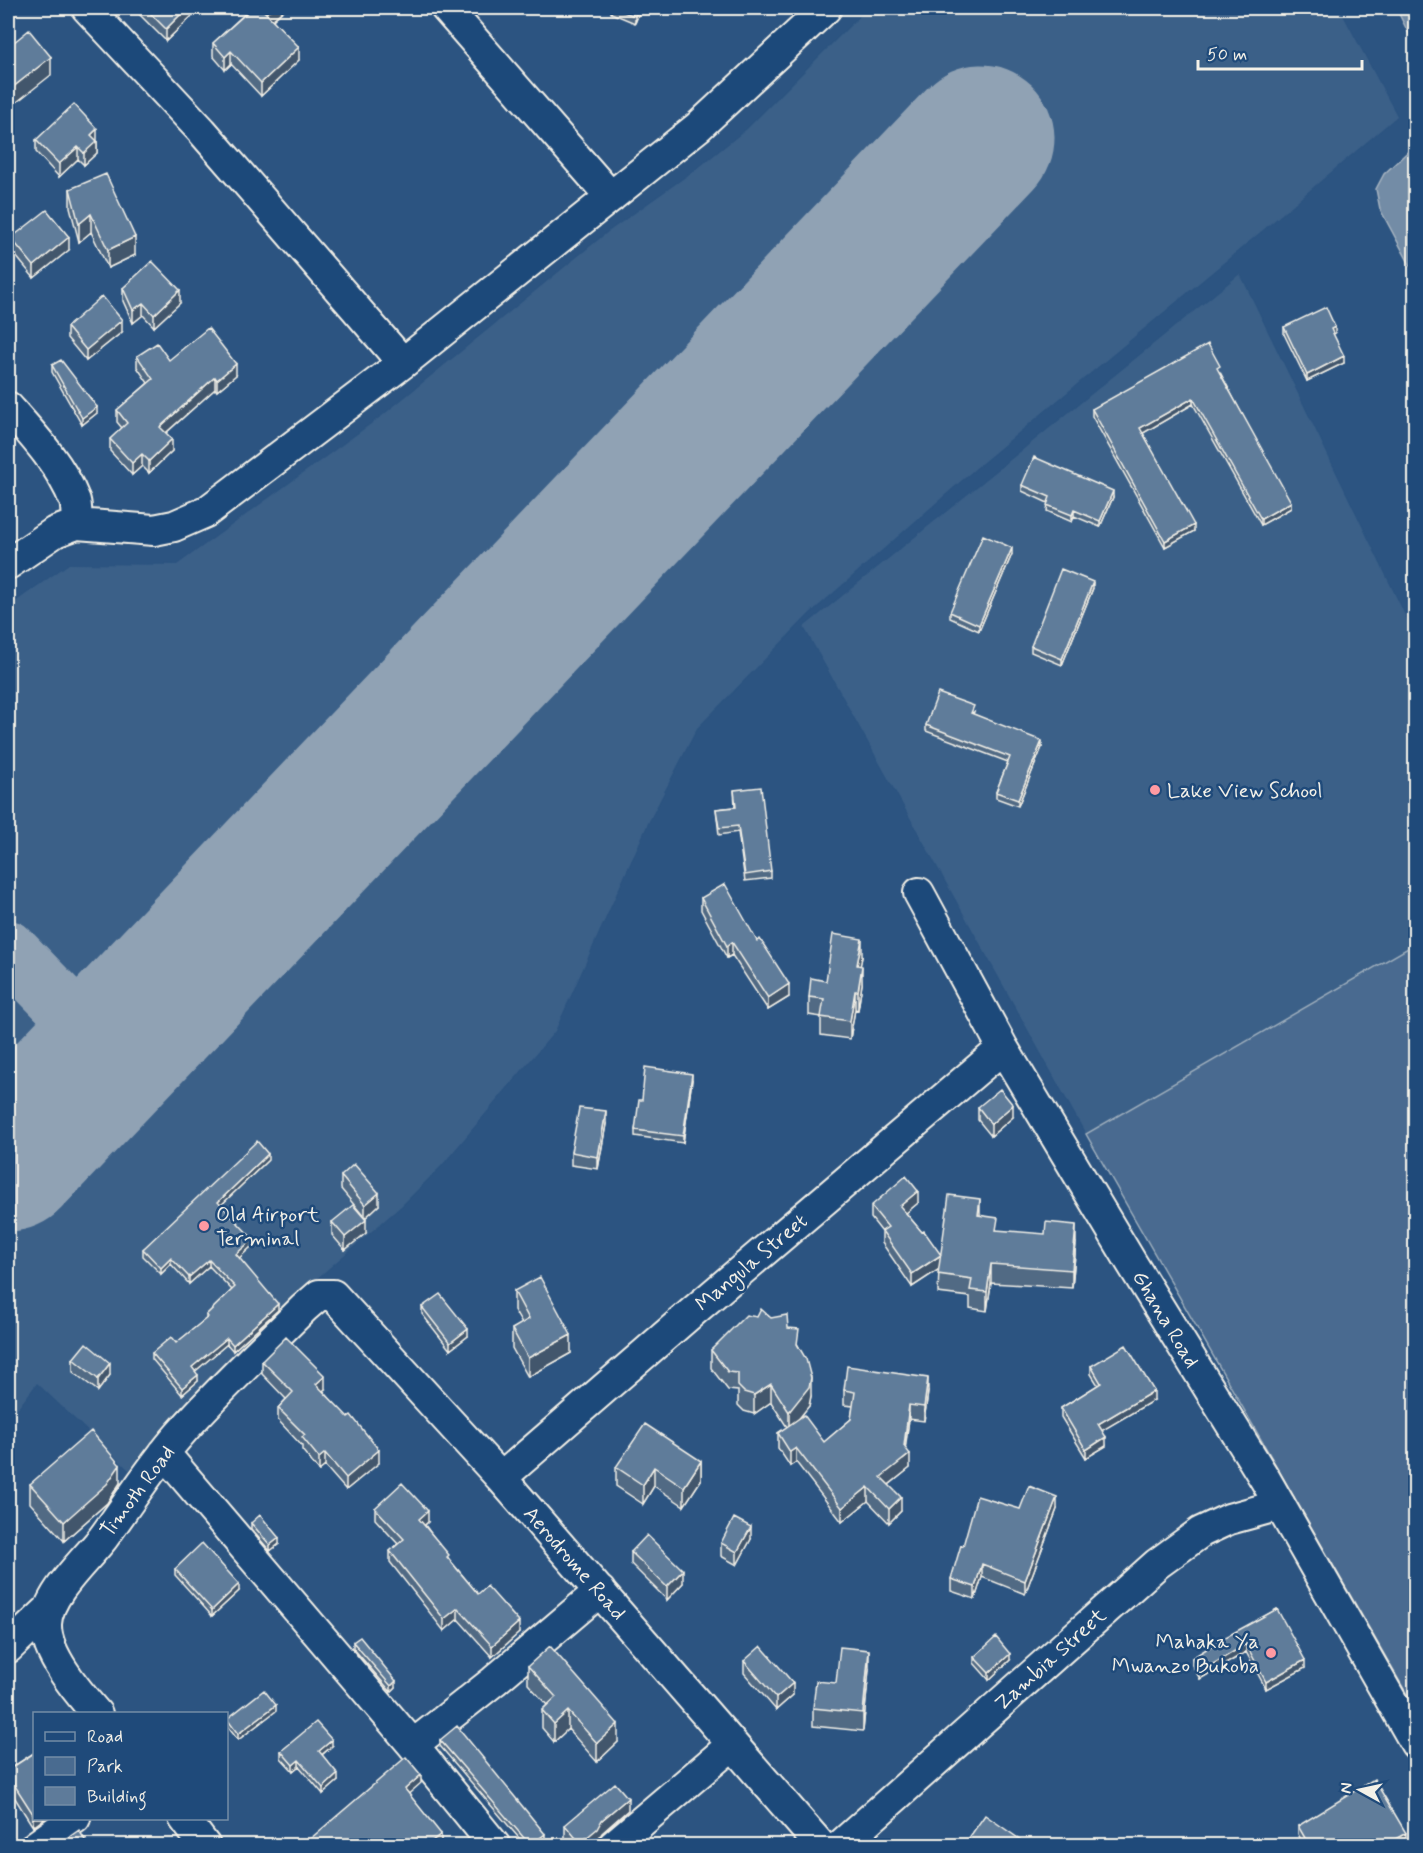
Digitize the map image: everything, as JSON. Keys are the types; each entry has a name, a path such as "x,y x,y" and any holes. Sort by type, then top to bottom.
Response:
{"street":[{"path":"87,8 202,131 403,363"},
{"path":"446,8 610,197"},
{"path":"8,564 55,532 77,524 154,530 174,526 206,512 403,363 698,127 799,19 826,8"},
{"path":"8,407 42,446 60,472 76,503 77,524"},
{"name":"Ghana Road","path":"919,893 1003,1048 1280,1505 1416,1744"},
{"name":"Mangula Street","path":"501,1478 1003,1048"},
{"name":"Aerodrome Road","path":"319,1295 333,1295 501,1478 821,1845"},
{"name":"Timoth Road","path":"8,1648 48,1610 57,1593 102,1538 164,1453 319,1295"},
{"path":"164,1453 413,1745 495,1845"},
{"name":"Zambia Street","path":"840,1845 1157,1564 1201,1532 1230,1519 1280,1505"},
{"path":"413,1745 494,1682 600,1591"},
{"path":"48,1610 46,1635 57,1660 75,1688 96,1712"},
{"path":"613,1845 732,1744"},
{"path":"36,1845 72,1820"},
{"path":"186,1820 205,1845"}],"shaded area":[{"path":"868,8 1339,8 1397,116 977,467 809,614 697,728 648,823 555,1031 442,1165 401,1206 301,1292 170,1424 129,1470 37,1383 8,1421 8,607 69,564 177,565 382,416 608,232 697,169 747,129"},
{"path":"1396,8 1415,8 1415,46"},
{"path":"1415,145 1415,274 1380,209 1376,189 1384,174"},
{"name":"Lake View School","path":"1240,274 1415,636 1415,944 1086,1134 804,627"}],"green space":[{"path":"1415,944 1415,1708 1086,1134"}],"building":[{"path":"145,8 187,8 166,29"},
{"path":"252,8 261,8 299,47 261,83 231,51 225,57 213,43"},
{"path":"261,8 272,8 266,13"},
{"path":"612,8 639,8 635,16"},
{"path":"29,30 51,57 8,91 8,47"},
{"path":"74,104 97,129 91,135 97,141 84,153 78,147 59,164 36,140"},
{"path":"106,174 135,237 108,250 91,214 79,224 70,189"},
{"path":"47,210 69,237 34,266 11,238"},
{"path":"152,261 180,290 154,315 143,303 133,310 123,288"},
{"path":"102,296 122,320 86,350 67,327"},
{"path":"1326,307 1335,327 1331,329 1344,356 1307,375 1284,327"},
{"path":"208,328 236,364 217,380 215,377 160,427 172,439 149,461 142,454 132,463 110,439 127,423 117,410 153,379 137,356 157,343 169,360"},
{"path":"1208,344 1220,366 1217,368 1291,502 1261,519 1193,398 1140,428 1194,525 1165,541 1092,409"},
{"path":"61,360 97,407 82,418 52,365"},
{"path":"1034,457 1113,491 1100,521 1074,510 1072,515 1047,505 1050,497 1022,485"},
{"path":"983,535 1012,548 979,625 950,612"},
{"path":"1061,569 1093,582 1062,659 1031,646"},
{"path":"938,693 974,706 971,713 1042,741 1018,800 996,792 1010,757 926,725"},
{"path":"761,787 771,871 745,875 738,826 719,828 716,809 736,807 734,790"},
{"path":"725,884 757,941 760,939 789,984 768,998 732,942 727,946 701,898"},
{"path":"833,934 862,939 857,965 862,966 850,1021 821,1017 824,999 809,997 811,978 826,981"},
{"path":"645,1067 692,1074 683,1136 635,1130 639,1100 642,1100"},
{"path":"1000,1089 1013,1105 991,1124 978,1107"},
{"path":"579,1108 606,1111 598,1157 571,1152"},
{"path":"257,1141 268,1154 218,1202 253,1239 236,1254 278,1304 233,1345 227,1338 192,1367 198,1375 182,1388 152,1353 171,1337 176,1343 208,1317 206,1315 235,1287 209,1260 189,1277 171,1258 161,1268 143,1249"},
{"path":"354,1164 379,1193 365,1205 341,1176"},
{"path":"906,1176 918,1191 900,1206 922,1232 924,1231 941,1255 912,1274 882,1231 888,1227 871,1206"},
{"path":"949,1195 980,1199 978,1215 998,1218 996,1230 1045,1234 1046,1222 1076,1225 1072,1270 991,1264 987,1292 970,1290 972,1279 938,1274"},
{"path":"353,1205 366,1220 345,1237 332,1222"},
{"path":"540,1277 571,1335 528,1358 512,1329 529,1319 514,1291"},
{"path":"440,1294 468,1329 450,1343 422,1307"},
{"path":"761,1309 771,1318 787,1315 788,1328 799,1329 797,1344 806,1359 811,1378 809,1387 789,1412 771,1384 754,1395 744,1392 738,1386 738,1373 728,1372 711,1350 746,1315 757,1317"},
{"path":"286,1337 325,1376 316,1384 348,1417 351,1415 379,1450 346,1478 325,1453 319,1458 302,1437 305,1435 278,1408 293,1392 262,1361"},
{"path":"86,1343 110,1363 98,1379 73,1359"},
{"path":"1126,1345 1154,1391 1098,1424 1106,1437 1086,1450 1061,1408 1101,1383 1091,1366"},
{"path":"847,1366 928,1378 924,1407 909,1405 904,1446 910,1454 881,1477 901,1497 889,1509 868,1487 842,1508 796,1448 790,1452 778,1433 804,1415 824,1442 851,1419 855,1392 844,1390"},
{"path":"645,1424 701,1461 684,1487 654,1467 643,1485 616,1467"},
{"path":"91,1431 120,1465 107,1484 64,1522 30,1484"},
{"path":"402,1483 428,1511 419,1519 478,1594 487,1586 519,1622 492,1646 458,1608 444,1619 390,1551 404,1539 375,1508"},
{"path":"1029,1486 1057,1497 1025,1581 982,1564 975,1587 951,1579 977,1496 1020,1509"},
{"path":"260,1515 279,1538 270,1545 251,1523"},
{"path":"734,1518 751,1527 737,1552 721,1543"},
{"path":"647,1535 683,1570 667,1587 631,1552"},
{"path":"202,1543 239,1584 212,1610 175,1569"},
{"name":"Mahaka Ya Mwanzo Bukoba","path":"1277,1609 1305,1660 1266,1682 1246,1644 1200,1672 1192,1658"},
{"path":"360,1637 396,1681 391,1686 353,1642"},
{"path":"996,1637 1010,1654 989,1673 974,1657"},
{"path":"550,1646 618,1724 597,1743 568,1711 554,1724 542,1710 556,1697 528,1666"},
{"path":"761,1646 793,1683 776,1698 744,1661"},
{"path":"840,1647 869,1650 863,1713 813,1708 816,1681 836,1683"},
{"path":"264,1690 276,1705 238,1734 228,1718"},
{"path":"316,1722 332,1740 319,1751 338,1774 323,1788 299,1760 293,1765 281,1751"},
{"path":"457,1726 545,1834 531,1845 440,1740"},
{"path":"33,1754 33,1814 8,1775 8,1770"},
{"path":"406,1757 421,1775 405,1789 441,1834 427,1845 369,1845 367,1843 364,1845 303,1845"},
{"path":"1374,1779 1406,1833 1385,1845 1309,1845 1298,1826"},
{"path":"615,1783 628,1798 580,1843 565,1825"},
{"path":"985,1815 1028,1845 964,1845"},
{"path":"79,1830 88,1845 58,1845"}],"taxiway":[{"path":"8,949 81,1024"}],"runway":[{"path":"8,1158 981,138"}],"place":[{"name":"Lake View School","path":"1155,790"},
{"name":"Old Airport Terminal","path":"204,1226"},
{"name":"Mahaka Ya Mwanzo Bukoba","path":"1271,1653"}]}
